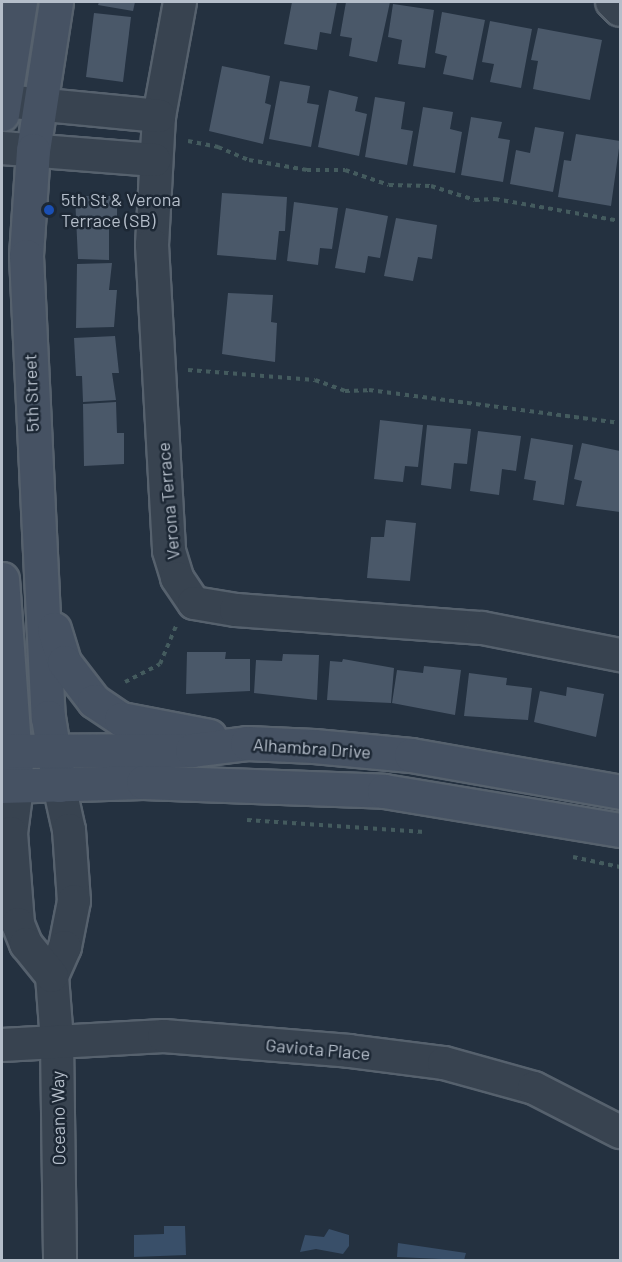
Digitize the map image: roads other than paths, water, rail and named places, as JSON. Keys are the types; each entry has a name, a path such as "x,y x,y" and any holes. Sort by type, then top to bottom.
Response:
{"main road":[{"path":"3,107 20,2"},
{"name":"5th Street","path":"56,2 38,104 17,149 26,256 36,491 45,600 51,749 59,785"},
{"path":"2,579 9,787 144,782 384,791 621,830"},
{"path":"45,600 64,662 94,701 121,719 247,743"},
{"name":"Alhambra Drive","path":"8,751 192,750 247,743 411,755 621,792"}],"street":[{"name":"Verona Terrace","path":"180,2 159,116 152,245 169,551 177,578 194,603 236,610 482,628 621,655"},
{"path":"612,2 621,10"},
{"path":"3,107 38,104 159,116"},
{"path":"17,149 155,160"},
{"name":"Oceano Way","path":"59,785 69,830 74,901 65,947 52,976 57,1041 60,1260"},
{"path":"9,787 18,924 26,944 52,976"},
{"name":"Gaviota Place","path":"2,1045 164,1036 350,1051 444,1064 534,1088 621,1132"}],"water":[{"path":"164,1226 185,1226 186,1255 134,1257 134,1235 164,1234"},
{"path":"329,1229 349,1235 349,1246 343,1254 316,1249 300,1252 305,1235 324,1237"},
{"path":"398,1243 466,1253 464,1260 397,1257"}],"place":[{"name":"5th St & Verona Terrace (SB)","path":"49,210"}]}
